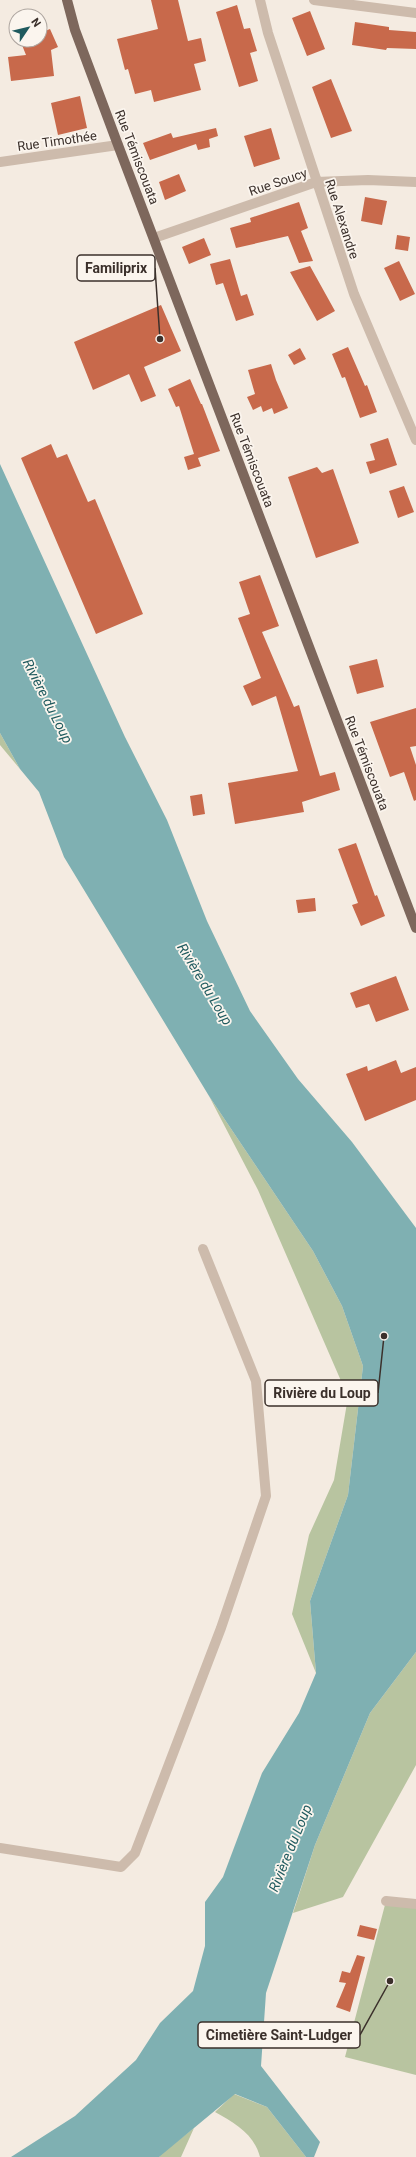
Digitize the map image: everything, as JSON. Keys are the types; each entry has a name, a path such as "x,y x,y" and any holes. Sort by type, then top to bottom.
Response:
{"main road":[{"name":"Rue Témiscouata","path":"67,0 75,30 118,145 416,928"}],"street":[{"name":"Rue Alexandre","path":"260,0 268,33 354,294 416,440"},
{"path":"314,0 416,13"},
{"name":"Rue Timothée","path":"0,162 118,145"},
{"name":"Rue Soucy","path":"154,238 316,182 368,180 416,182"},
{"path":"0,1848 121,1868 135,1853 221,1628 266,1496 256,1381 203,1249"},
{"path":"386,1901 416,1904"}],"green space":[{"path":"0,733 20,769 0,745"},
{"path":"209,1096 313,1251 342,1306 363,1366 348,1495 310,1601 316,1673 292,1614 309,1535 334,1480 348,1397 258,1190"},
{"path":"416,1652 416,1765 343,1897 293,1913 315,1845 370,1713"},
{"path":"386,1901 416,1904 416,2075 345,2057"},
{"path":"234,2094 267,2107 306,2157 260,2157 253,2142 243,2130 230,2120 215,2112"},
{"path":"194,2128 181,2157 159,2157 162,2153"}],"water":[{"name":"Rivière du Loup","path":"0,464 125,737 167,820 207,921 250,1011 298,1079 352,1142 416,1228 416,1652 370,1713 315,1845 266,1993 261,2066 320,2142 314,2157 306,2157 267,2107 235,2094 159,2157 11,2157 75,2116 136,2060 160,2023 193,1991 205,1946 205,1902 223,1877 262,1773 299,1713 316,1673 310,1601 348,1495 363,1366 342,1306 313,1251 209,1096 64,857 39,792 20,769 0,733"}],"building":[{"path":"151,0 178,0 188,41 201,38 206,61 194,64 201,90 154,102 151,90 135,94 128,69 125,70 117,39 158,29"},
{"path":"237,5 244,29 250,28 257,51 250,53 258,81 239,87 216,12"},
{"path":"310,11 325,49 307,56 292,18"},
{"path":"355,22 389,27 389,30 416,32 416,49 387,48 386,50 352,45"},
{"path":"50,29 58,47 51,50 54,76 11,81 8,57 26,55 23,48 48,48 48,30"},
{"path":"331,79 352,131 331,138 312,87"},
{"path":"80,96 87,128 58,135 51,103"},
{"path":"216,128 218,136 209,139 210,147 198,150 196,144 150,160 143,143 171,133 173,138"},
{"path":"271,128 280,159 254,167 244,136"},
{"path":"179,174 186,191 165,200 159,182"},
{"path":"365,197 387,201 382,225 361,221"},
{"path":"299,202 308,228 301,231 313,261 299,263 288,236 236,248 230,228 251,222 250,218"},
{"path":"397,235 410,237 408,251 395,249"},
{"path":"204,238 211,255 189,264 182,247"},
{"path":"230,259 241,296 247,294 254,315 236,321 223,283 216,285 210,264"},
{"path":"399,261 415,294 400,301 384,268"},
{"path":"310,266 335,311 317,321 290,272"},
{"path":"161,305 181,351 144,367 156,396 141,402 129,374 93,390 74,342"},
{"path":"348,347 365,386 367,385 377,412 360,418 345,377 342,378 332,354"},
{"path":"300,348 306,359 294,365 288,355"},
{"path":"271,364 288,408 274,414 272,408 263,412 261,406 253,410 247,397 255,394 248,370"},
{"path":"190,379 202,404 220,451 198,458 201,466 188,470 184,457 194,454 179,406 176,407 168,389"},
{"path":"388,438 397,465 370,474 366,462 375,460 370,444"},
{"path":"51,444 57,458 67,454 88,502 95,499 143,614 96,634 21,458"},
{"path":"317,467 322,473 333,469 359,543 316,558 288,477"},
{"path":"404,486 414,512 398,518 389,491"},
{"path":"260,575 279,626 262,632 294,707 299,705 320,776 335,772 340,790 302,802 304,812 235,824 228,783 298,771 276,696 252,706 243,686 261,678 238,618 250,614 239,582"},
{"path":"377,659 384,687 357,694 349,666"},
{"path":"416,708 416,746 410,747 416,765 416,800 414,801 404,772 390,777 370,722"},
{"path":"202,794 205,814 193,816 190,796"},
{"path":"356,843 375,896 377,895 385,916 361,926 352,905 358,903 338,849"},
{"path":"315,898 316,911 298,913 296,900"},
{"path":"396,976 409,1010 376,1022 369,1004 356,1008 350,993"},
{"path":"396,1060 401,1073 416,1067 416,1100 365,1121 346,1074 367,1066 368,1071"},
{"path":"360,1925 377,1929 374,1940 357,1936"},
{"path":"357,1955 365,1957 350,2012 336,2007 346,1983 339,1982 342,1971 350,1973"}],"place":[{"name":"Familiprix","path":"160,339"},
{"name":"Rivière du Loup","path":"384,1336"},
{"name":"Cimetière Saint-Ludger","path":"390,1981"}]}
